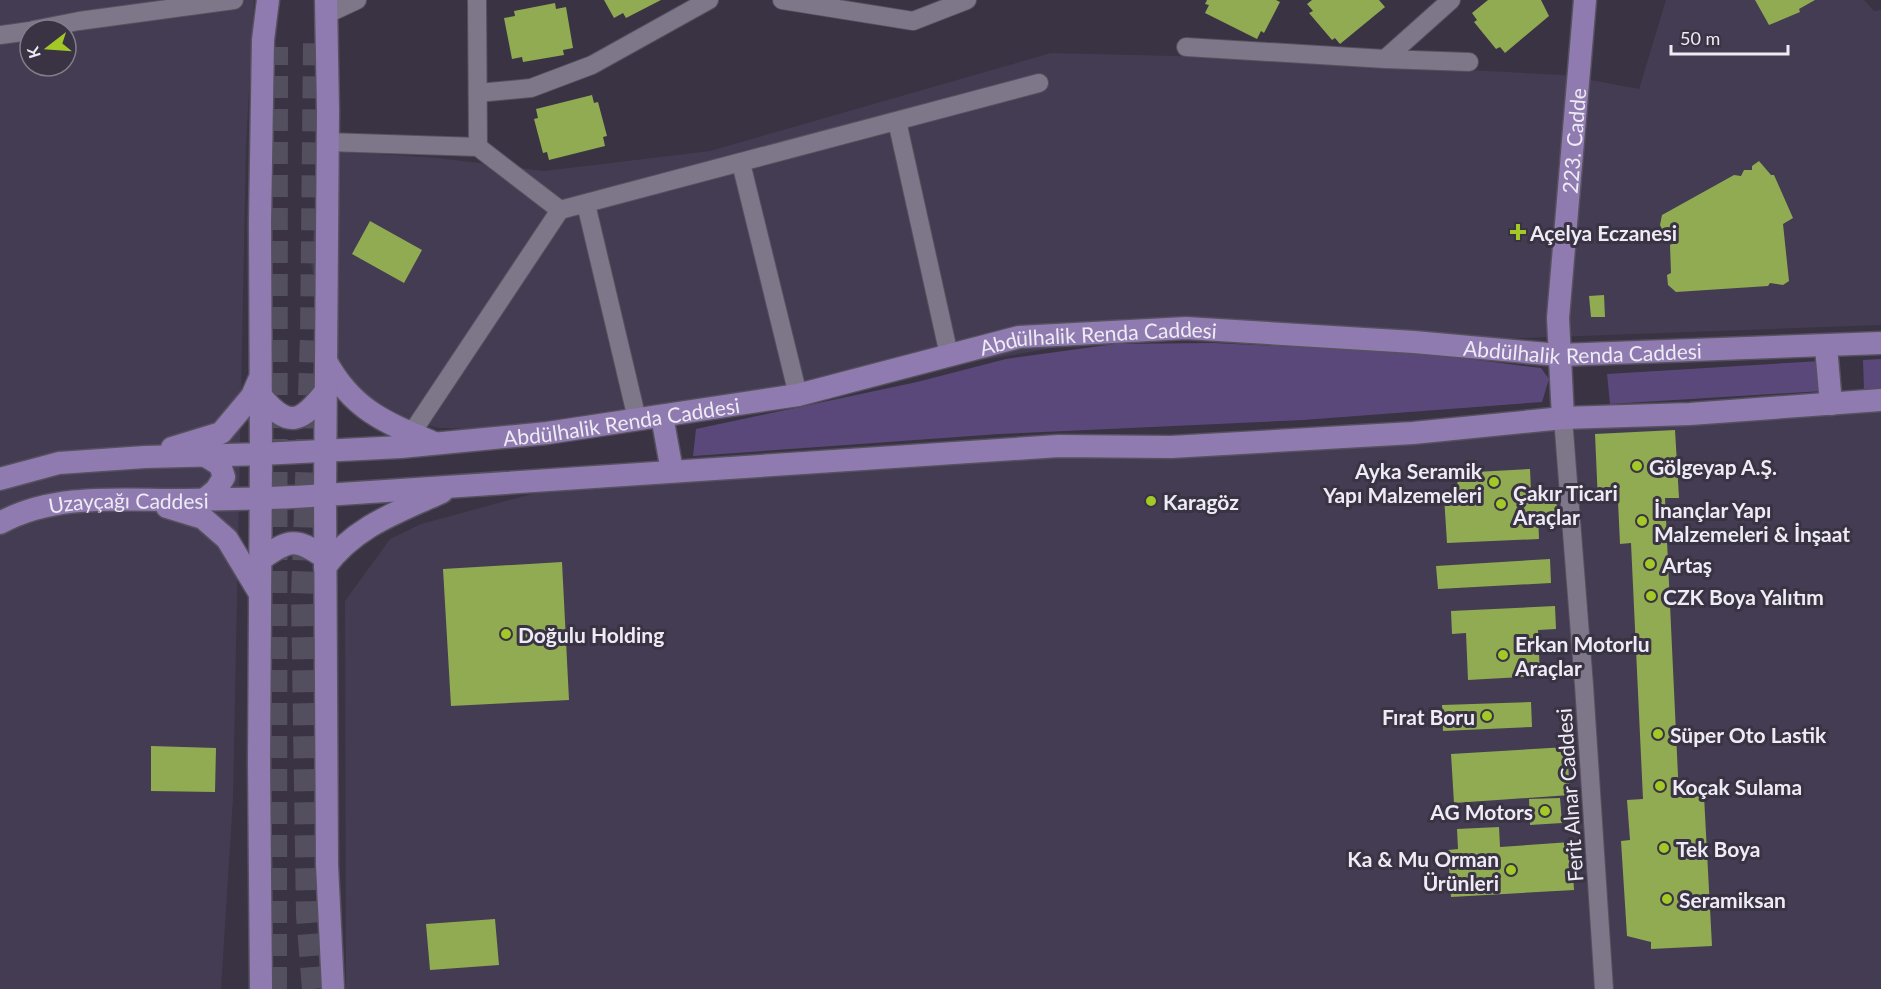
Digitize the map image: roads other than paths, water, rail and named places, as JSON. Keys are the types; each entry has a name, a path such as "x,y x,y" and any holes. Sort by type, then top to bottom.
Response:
{"main road":[{"path":"261,989 262,373 260,222 263,40 268,0"},
{"path":"277,47 278,0"},
{"name":"223. Cadde","path":"1563,418 1558,318 1585,0"},
{"path":"314,43 323,4"},
{"path":"323,4 327,142 325,495 327,865 333,989"},
{"name":"Abdülhalik Renda Caddesi","path":"261,454 436,444 547,434 798,395 1018,337 1186,328 1414,342 1559,355 1826,347 1881,343"},
{"path":"1826,347 1832,404"},
{"path":"326,359 336,380 351,398 371,414 436,444"},
{"path":"145,457 221,433 232,423 252,396 262,373"},
{"path":"261,396 275,413 285,418 299,419 311,411 326,391"},
{"path":"325,495 1059,446 1183,447 1413,433 1563,418 1690,414 1881,400"},
{"path":"662,416 672,471"},
{"name":"Uzayçağı Caddesi","path":"0,479 59,463 145,457 261,454"},
{"path":"204,455 220,465 224,477 216,490 205,500"},
{"path":"325,563 373,522 454,486"},
{"name":"Uzayçağı Caddesi","path":"0,523 54,503 261,499 325,495"},
{"path":"142,500 203,518 227,539 260,592"},
{"path":"260,560 284,543 293,542 308,546 325,563"}],"street":[{"path":"78,21 234,0"},
{"path":"323,4 357,0"},
{"path":"477,0 478,147"},
{"path":"478,93 531,88 592,65 709,0"},
{"path":"782,0 913,21 967,0"},
{"path":"1385,59 1451,0"},
{"path":"0,35 18,32"},
{"path":"1186,47 1469,62"},
{"path":"411,434 560,210 1039,83"},
{"path":"897,121 949,355"},
{"path":"327,142 478,147 560,210"},
{"path":"741,163 798,395"},
{"path":"586,204 637,419"},
{"name":"Ferit Alnar Caddesi","path":"1563,418 1584,684 1604,989"}],"tunnel":[{"path":"313,989 307,915 302,597 311,336 314,43"},
{"path":"276,989 277,47"}],"place":[{"name":"Açelya Eczanesi","path":"1518,232"},
{"name":"Gölgeyap A.Ş.","path":"1637,466"},
{"name":"Ayka Seramik Yapı Malzemeleri","path":"1494,482"},
{"name":"Karagöz","path":"1151,501"},
{"name":"Çakır Ticari Araçlar","path":"1501,504"},
{"name":"İnançlar Yapı Malzemeleri & İnşaat","path":"1642,521"},
{"name":"Artaş","path":"1650,564"},
{"name":"CZK Boya Yalıtım","path":"1651,596"},
{"name":"Doğulu Holding","path":"506,634"},
{"name":"Erkan Motorlu Araçlar","path":"1503,655"},
{"name":"Fırat Boru","path":"1487,716"},
{"name":"Süper Oto Lastik","path":"1658,734"},
{"name":"Koçak Sulama","path":"1660,786"},
{"name":"AG Motors","path":"1545,811"},
{"name":"Tek Boya","path":"1664,848"},
{"name":"Ka & Mu Orman Ürünleri","path":"1511,870"},
{"name":"Seramiksan","path":"1667,899"}]}
